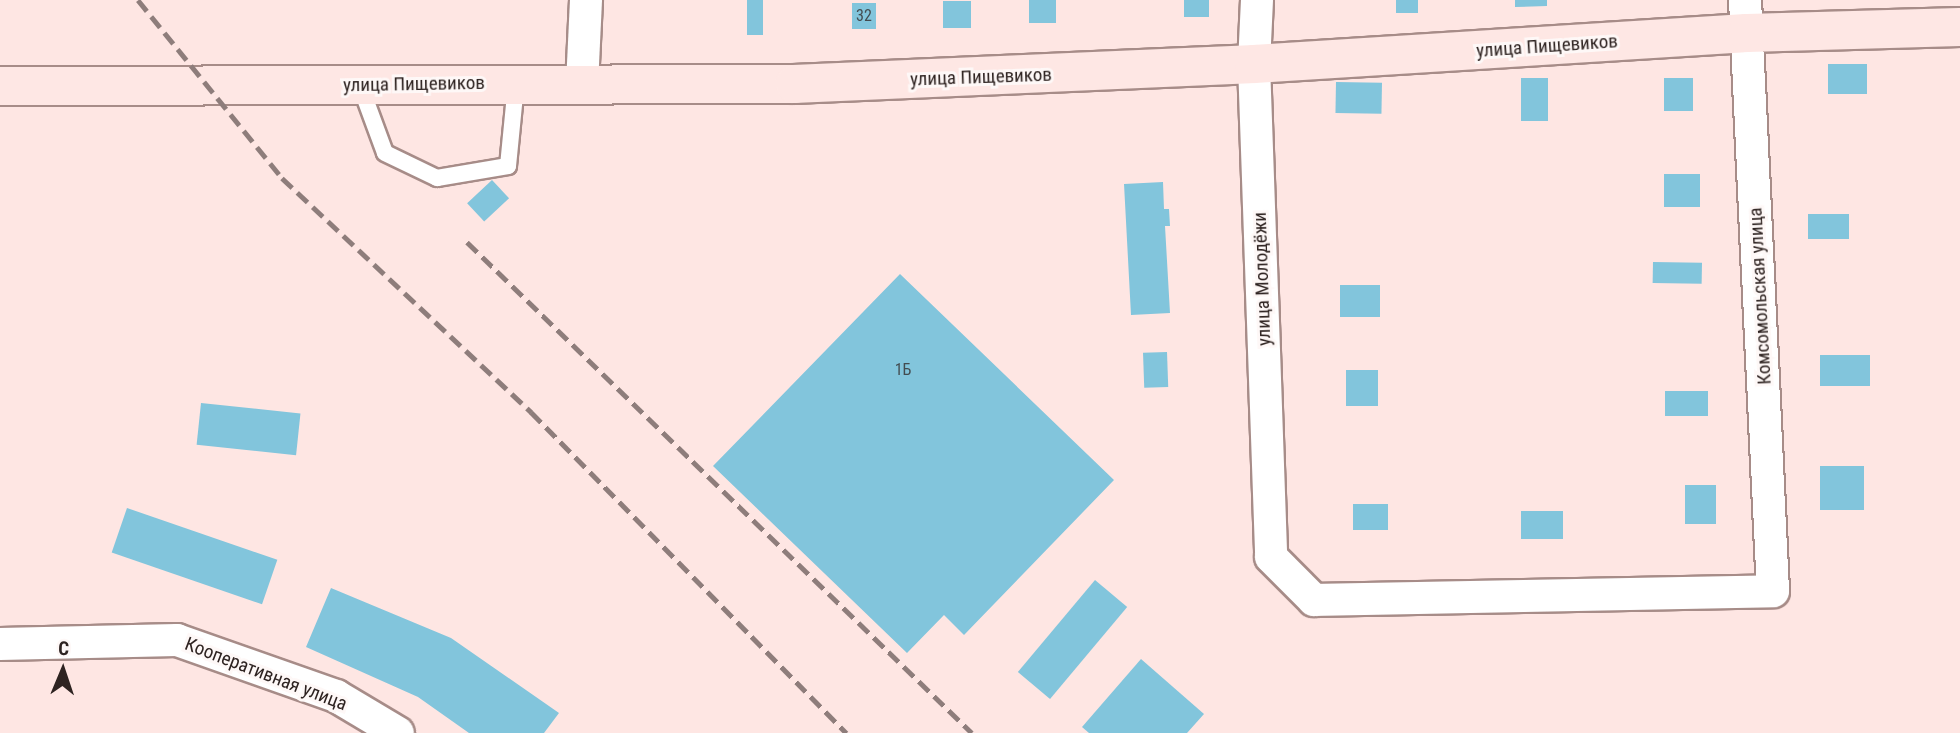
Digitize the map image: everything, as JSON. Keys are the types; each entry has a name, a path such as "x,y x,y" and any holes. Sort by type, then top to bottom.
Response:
{"main road":[{"name":"улица Пищевиков","path":"0,86 808,84 1254,64 1746,16 1960,27"}],"street":[{"path":"582,85 586,0"},
{"name":"улица Молодёжи","path":"1257,0 1254,64 1271,557"},
{"name":"Комсомольская улица","path":"1271,557 1314,600 1773,591 1746,16"},
{"name":"Кооперативная улица","path":"0,644 177,640 336,696 398,733"}],"lane":[{"path":"360,85 386,153 437,178 508,166 516,83"}],"building":[{"path":"747,0 763,0 763,35 747,35"},
{"path":"1029,0 1056,0 1056,23 1029,23"},
{"path":"1184,0 1209,0 1209,17 1184,17"},
{"path":"1396,0 1418,0 1418,13 1396,13"},
{"path":"1515,0 1547,0 1547,6 1515,7"},
{"path":"943,1 971,1 971,28 943,28"},
{"path":"852,3 876,3 876,29 852,29"},
{"path":"1828,64 1867,64 1867,94 1828,94"},
{"path":"1521,78 1548,78 1548,121 1521,121"},
{"path":"1664,78 1693,78 1693,111 1664,111"},
{"path":"1336,82 1382,83 1381,114 1335,113"},
{"path":"1664,174 1700,174 1700,207 1664,207"},
{"path":"492,180 509,198 484,221 467,203"},
{"path":"1163,182 1164,209 1169,209 1170,226 1165,226 1170,313 1131,315 1124,184"},
{"path":"1808,214 1849,214 1849,239 1808,239"},
{"path":"1653,262 1702,263 1702,284 1653,283"},
{"path":"900,274 1114,480 964,635 944,615 907,653 713,466"},
{"path":"1340,285 1380,285 1380,317 1340,317"},
{"path":"1167,352 1168,387 1144,388 1143,353"},
{"path":"1820,355 1870,355 1870,386 1820,386"},
{"path":"1346,370 1378,370 1378,406 1346,406"},
{"path":"1665,391 1708,391 1708,416 1665,416"},
{"path":"201,403 300,413 296,455 197,445"},
{"path":"1820,466 1864,466 1864,510 1820,510"},
{"path":"1685,485 1716,485 1716,524 1685,524"},
{"path":"1353,504 1388,504 1388,530 1353,530"},
{"path":"127,508 277,560 262,604 112,552"},
{"path":"1521,511 1563,511 1563,539 1521,539"},
{"path":"1095,580 1127,607 1050,699 1018,672"},
{"path":"331,588 451,638 559,713 544,733 469,733 418,697 306,647"},
{"path":"1141,659 1204,714 1187,733 1089,733 1082,727"}],"railway":[{"path":"138,0 282,178 531,412 846,733"},
{"path":"467,242 972,733"}]}
